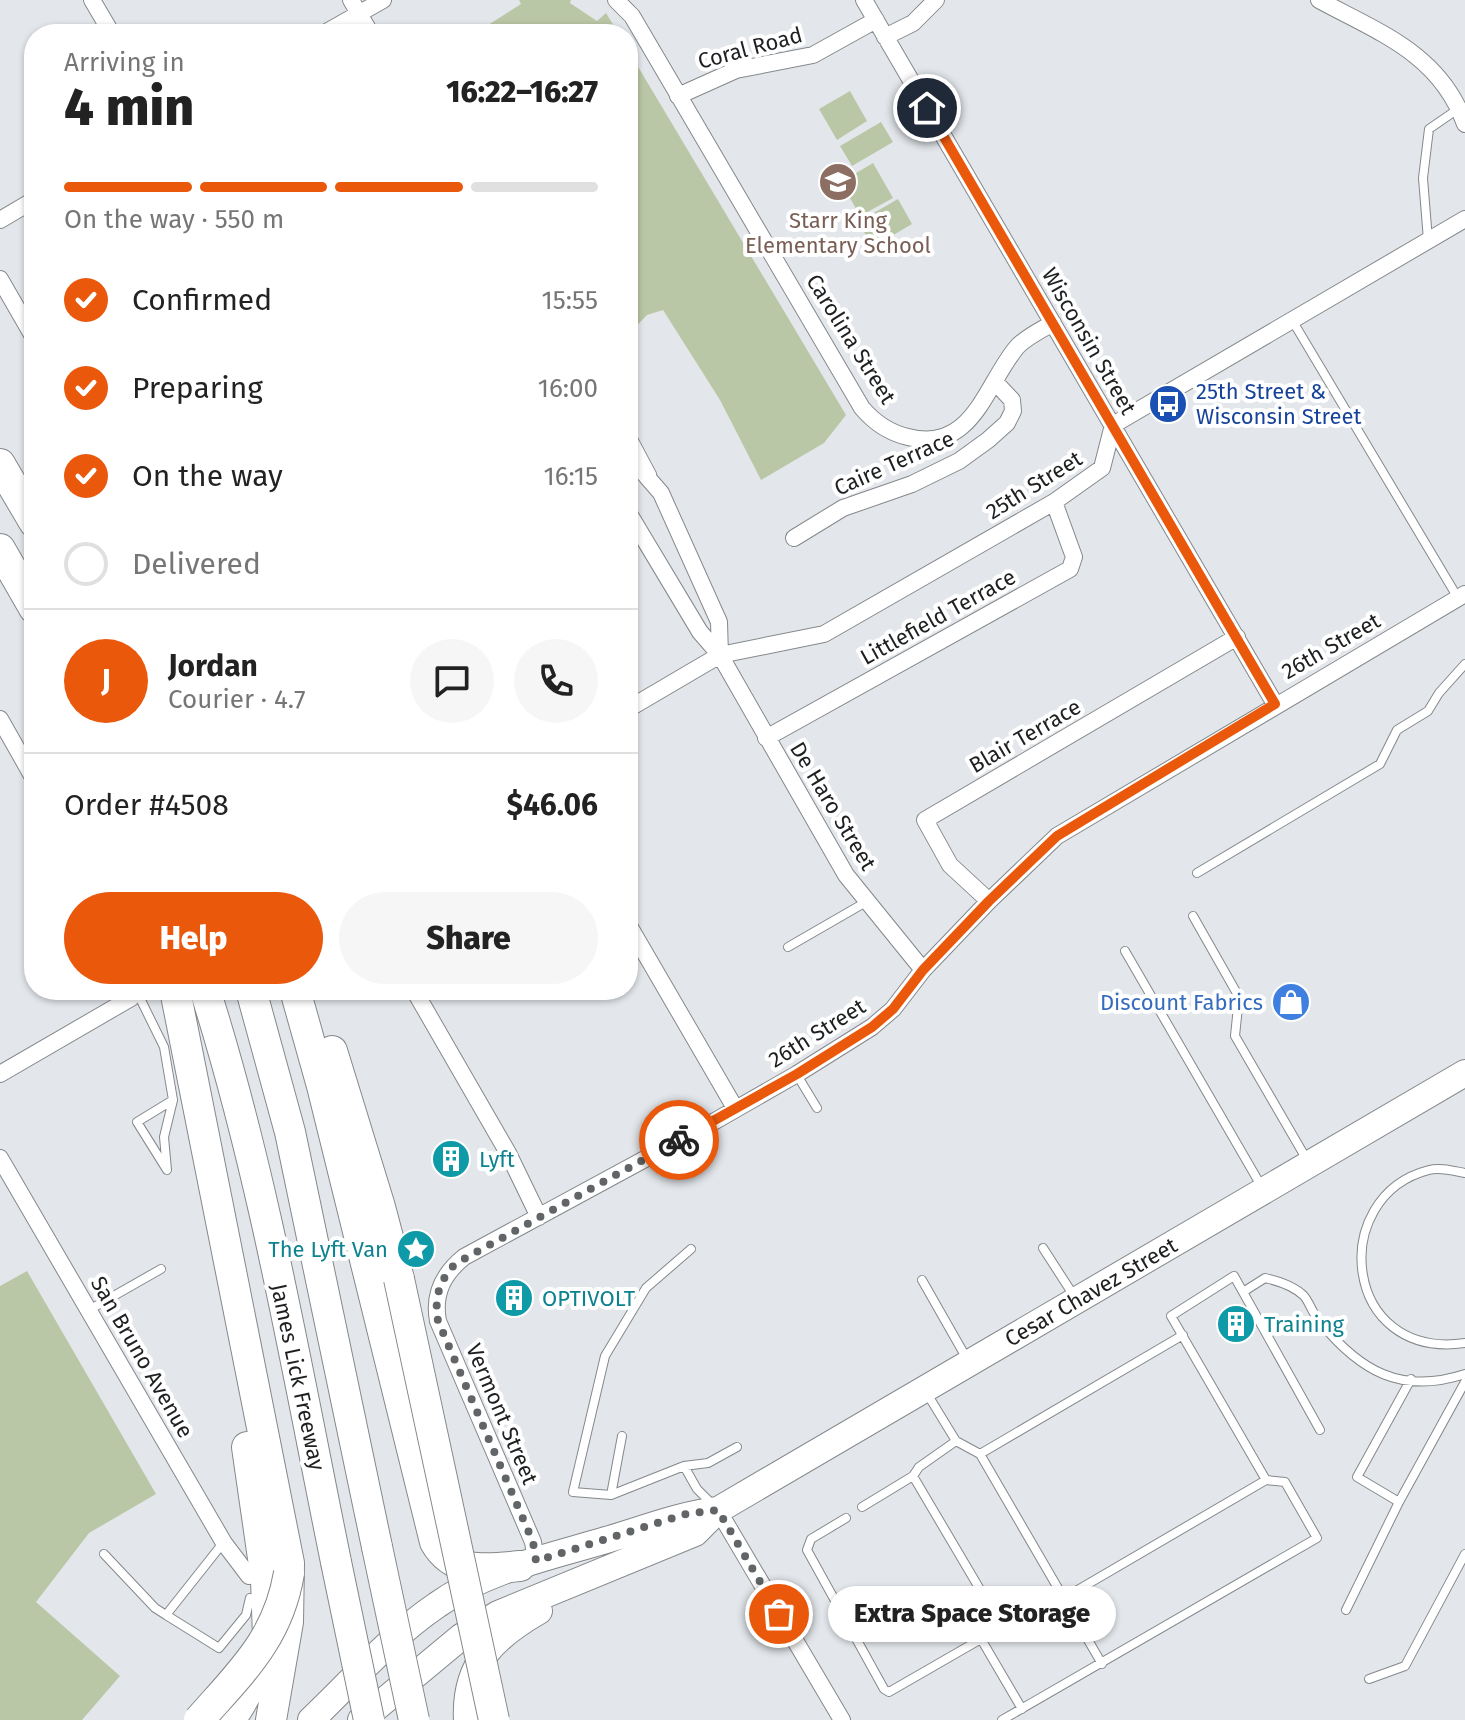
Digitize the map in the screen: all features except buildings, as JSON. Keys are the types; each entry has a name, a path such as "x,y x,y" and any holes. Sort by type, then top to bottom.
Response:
{"highway":[{"path":"0,464 24,505"},
{"path":"0,549 24,591"},
{"path":"176,1000 186,1102 286,1544 288,1622 271,1720"},
{"name":"James Lick Freeway","path":"208,1000 230,1070 256,1177 369,1720"},
{"name":"James Lick Freeway","path":"254,1000 296,1156 414,1720"},
{"path":"298,1000 435,1542 445,1556 463,1566 483,1569 528,1563"},
{"path":"311,1000 325,1031 353,1115 399,1279 494,1720"},
{"path":"186,1102 213,1215 266,1579 266,1673 259,1705 252,1720"},
{"path":"199,1720 265,1642 282,1605 289,1573"},
{"path":"230,1720 259,1671 268,1643"}],"main road":[{"name":"Cesar Chavez Street","path":"361,1720 461,1637 498,1614 695,1533 718,1510 1465,1073"},
{"name":"Cesar Chavez Street","path":"311,1720 418,1618 468,1586 528,1563 686,1514 718,1510"},
{"path":"467,1720 467,1689 479,1662 496,1640 537,1612 629,1561"},
{"path":"446,1651 453,1629 471,1614 526,1584 534,1572 528,1563"}],"street":[{"path":"92,0 106,24"},
{"path":"335,24 355,7 383,0"},
{"name":"Carolina Street","path":"616,0 637,24"},
{"name":"Wisconsin Street","path":"864,0 1275,704"},
{"path":"885,37 913,23 936,0"},
{"path":"1319,0 1414,51 1450,90 1462,116"},
{"name":"Coral Road","path":"678,96 736,70 813,55 876,20"},
{"name":"Carolina Street","path":"638,26 862,408 884,427 913,439 936,438 960,428 970,419 1019,344 1053,323"},
{"path":"0,220 24,206"},
{"path":"1113,425 1465,219"},
{"path":"0,279 24,321"},
{"name":"Caire Terrace","path":"794,538 843,508 912,484 959,461 988,440 1007,423 1013,411 1012,400 995,382"},
{"name":"25th Street","path":"638,703 720,655 824,634 1054,502 1102,468 1113,425"},
{"name":"De Haro Street","path":"638,467 661,493 719,622 720,655"},
{"name":"Littlefield Terrace","path":"766,738 1070,569 1074,557 1054,502"},
{"name":"De Haro Street","path":"638,529 700,632 720,655 846,875 923,970"},
{"name":"26th Street","path":"441,1283 464,1257 797,1074 872,1027 893,1009 923,970 989,901 1057,836 1275,704 1462,596"},
{"name":"Blair Terrace","path":"989,901 950,865 925,820 1237,637"},
{"path":"0,719 24,761"},
{"path":"638,941 735,1108"},
{"path":"0,1074 128,1000"},
{"path":"420,1000 508,1153 539,1217"},
{"name":"San Bruno Avenue","path":"0,1158 224,1543 249,1576"},
{"name":"Vermont Street","path":"441,1283 435,1308 438,1321 533,1542 528,1563"},
{"path":"718,1510 842,1720"}],"lane":[{"path":"1428,241 1423,178 1429,129 1462,116"},
{"path":"1292,320 1462,596"},
{"path":"638,448 661,493"},
{"path":"1197,873 1380,764 1397,730 1428,711 1439,693 1465,664"},
{"path":"788,947 866,902"},
{"path":"1193,916 1239,997 1235,1036 1310,1164"},
{"path":"1125,951 1264,1191"},
{"path":"142,1000 186,1102"},
{"path":"797,1074 817,1108"},
{"path":"186,1102 164,1137 167,1170 137,1122 186,1102"},
{"path":"1464,1345 1410,1338 1379,1316 1369,1296 1362,1270 1362,1244 1366,1224 1384,1195 1411,1177 1431,1169 1465,1173"},
{"path":"1043,1248 1077,1300"},
{"path":"691,1249 646,1288 605,1356 573,1492 611,1495 684,1466 708,1463 737,1447"},
{"path":"89,1310 161,1269"},
{"path":"1266,1480 1171,1316 1234,1276 1320,1430"},
{"path":"1243,1292 1265,1278 1282,1282 1304,1296 1316,1318 1338,1344 1359,1363 1379,1374 1411,1379 1465,1374"},
{"path":"922,1280 970,1363"},
{"path":"980,1454 1183,1335"},
{"path":"1399,1502 1357,1477 1411,1379"},
{"path":"1346,1610 1399,1502 1465,1382"},
{"path":"925,1390 956,1441 980,1454 1102,1664"},
{"path":"611,1495 622,1436"},
{"path":"862,1507 913,1476 919,1467 956,1441"},
{"path":"684,1466 697,1489 718,1510"},
{"path":"846,1518 811,1539 807,1550 884,1689 889,1692 981,1639 993,1621 988,1603 913,1476"},
{"path":"1002,1720 1317,1538 1285,1482 1266,1480 1064,1598"},
{"path":"166,1615 224,1543"},
{"path":"104,1554 155,1608 219,1648 246,1615 250,1598"},
{"path":"1369,1679 1405,1666 1465,1554"},
{"path":"981,1639 1022,1709"}],"green space":[{"path":"519,0 571,0 570,3 597,21 606,13 613,24 490,24 521,4"},
{"path":"638,67 846,415 824,443 761,480 720,400 663,310 647,315 638,324"},
{"path":"850,91 867,121 837,140 819,109"},
{"path":"881,122 893,142 852,166 840,146"},
{"path":"873,163 893,198 860,216 841,182"},
{"path":"898,199 912,224 873,247 858,222"},
{"path":"27,1271 156,1494 89,1533 36,1602 120,1676 82,1720 0,1720 0,1286"}],"way so far":[{"path":"679,1140 464,1257 441,1283 435,1308 533,1542 536,1561 686,1514 718,1510 779,1614"}],"place":[{"name":"Starr King Elementary School","path":"838,182"},
{"name":"25th Street & Wisconsin Street","path":"1168,404"},
{"name":"Discount Fabrics","path":"1291,1002"},
{"name":"Lyft","path":"451,1159"},
{"name":"The Lyft Van","path":"416,1249"},
{"name":"OPTIVOLT","path":"514,1298"},
{"name":"Training","path":"1236,1324"},
{"name":"Extra Space Storage","path":"779,1614"}],"route":[{"path":"679,1140 797,1074 872,1027 893,1009 923,970 989,901 1057,836 1275,704 927,108"}]}
